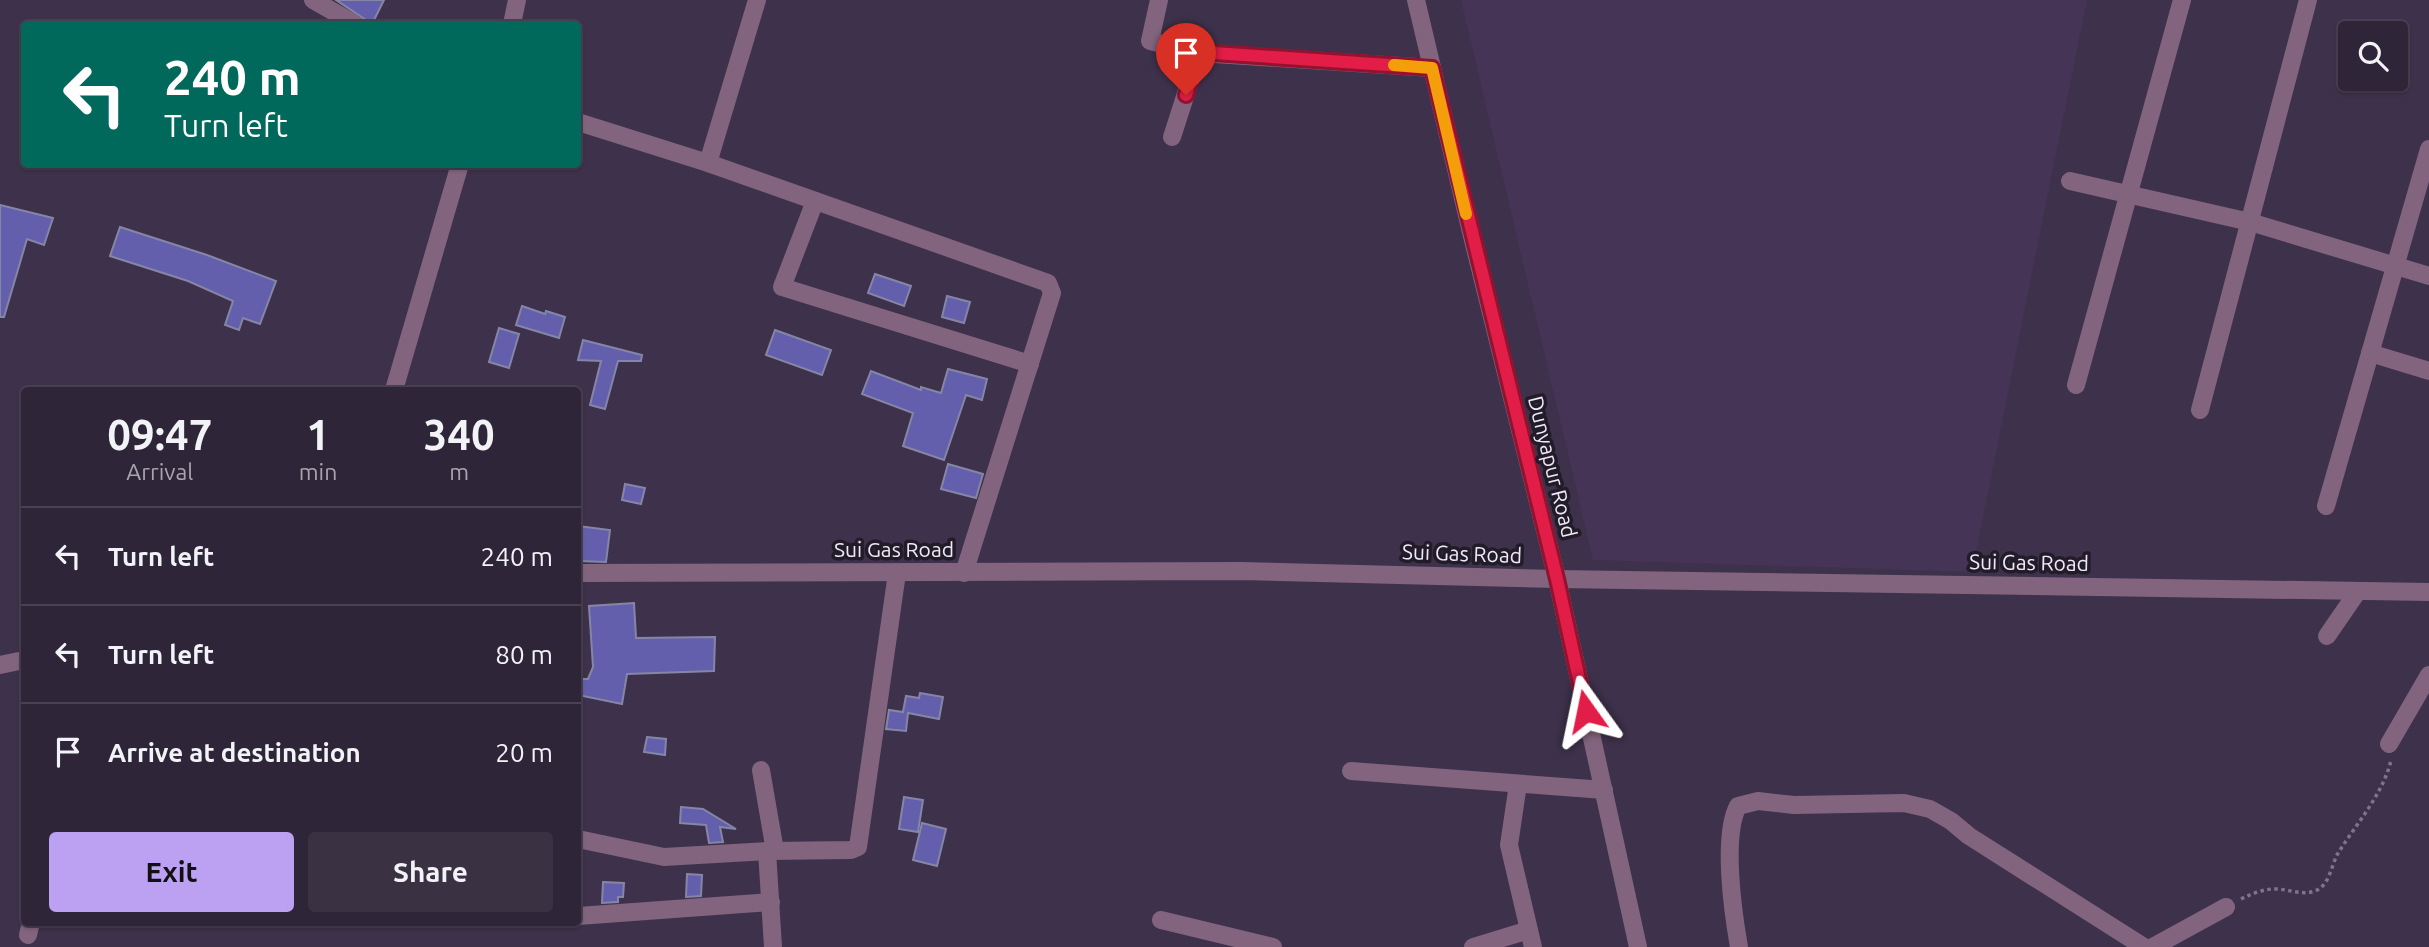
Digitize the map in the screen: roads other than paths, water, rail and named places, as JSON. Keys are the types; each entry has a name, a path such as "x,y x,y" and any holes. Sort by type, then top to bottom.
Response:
{"street":[{"path":"313,0 350,21"},
{"path":"513,21 517,0"},
{"path":"708,163 757,0"},
{"path":"1159,0 1150,41 1199,52 1432,68"},
{"name":"Dunyapur Road","path":"1416,0 1557,579 1638,947"},
{"path":"2076,385 2182,0"},
{"path":"2200,410 2308,0"},
{"path":"1172,137 1199,52"},
{"path":"581,123 708,163 1048,283 1052,293 964,573"},
{"path":"2326,506 2429,149"},
{"path":"395,387 459,168"},
{"path":"2070,181 2250,222 2429,276"},
{"path":"815,201 782,287 1030,364"},
{"path":"2370,353 2429,371"},
{"name":"Sui Gas Road","path":"581,573 1241,571 1557,579 2429,592"},
{"path":"581,840 664,858 771,851 851,850 858,847 897,573"},
{"path":"2327,636 2358,591"},
{"path":"0,665 21,661"},
{"path":"2389,744 2429,675"},
{"path":"761,770 771,851 773,947"},
{"path":"1351,771 1604,790"},
{"path":"1473,947 1531,939 1509,845 1518,784"},
{"path":"1739,947 1731,898 1731,818 1738,806 1758,802 1794,805 1905,803 1930,809 2144,947"},
{"path":"581,916 771,902"},
{"path":"2153,947 2226,907"},
{"path":"1161,920 1273,947"}]}
